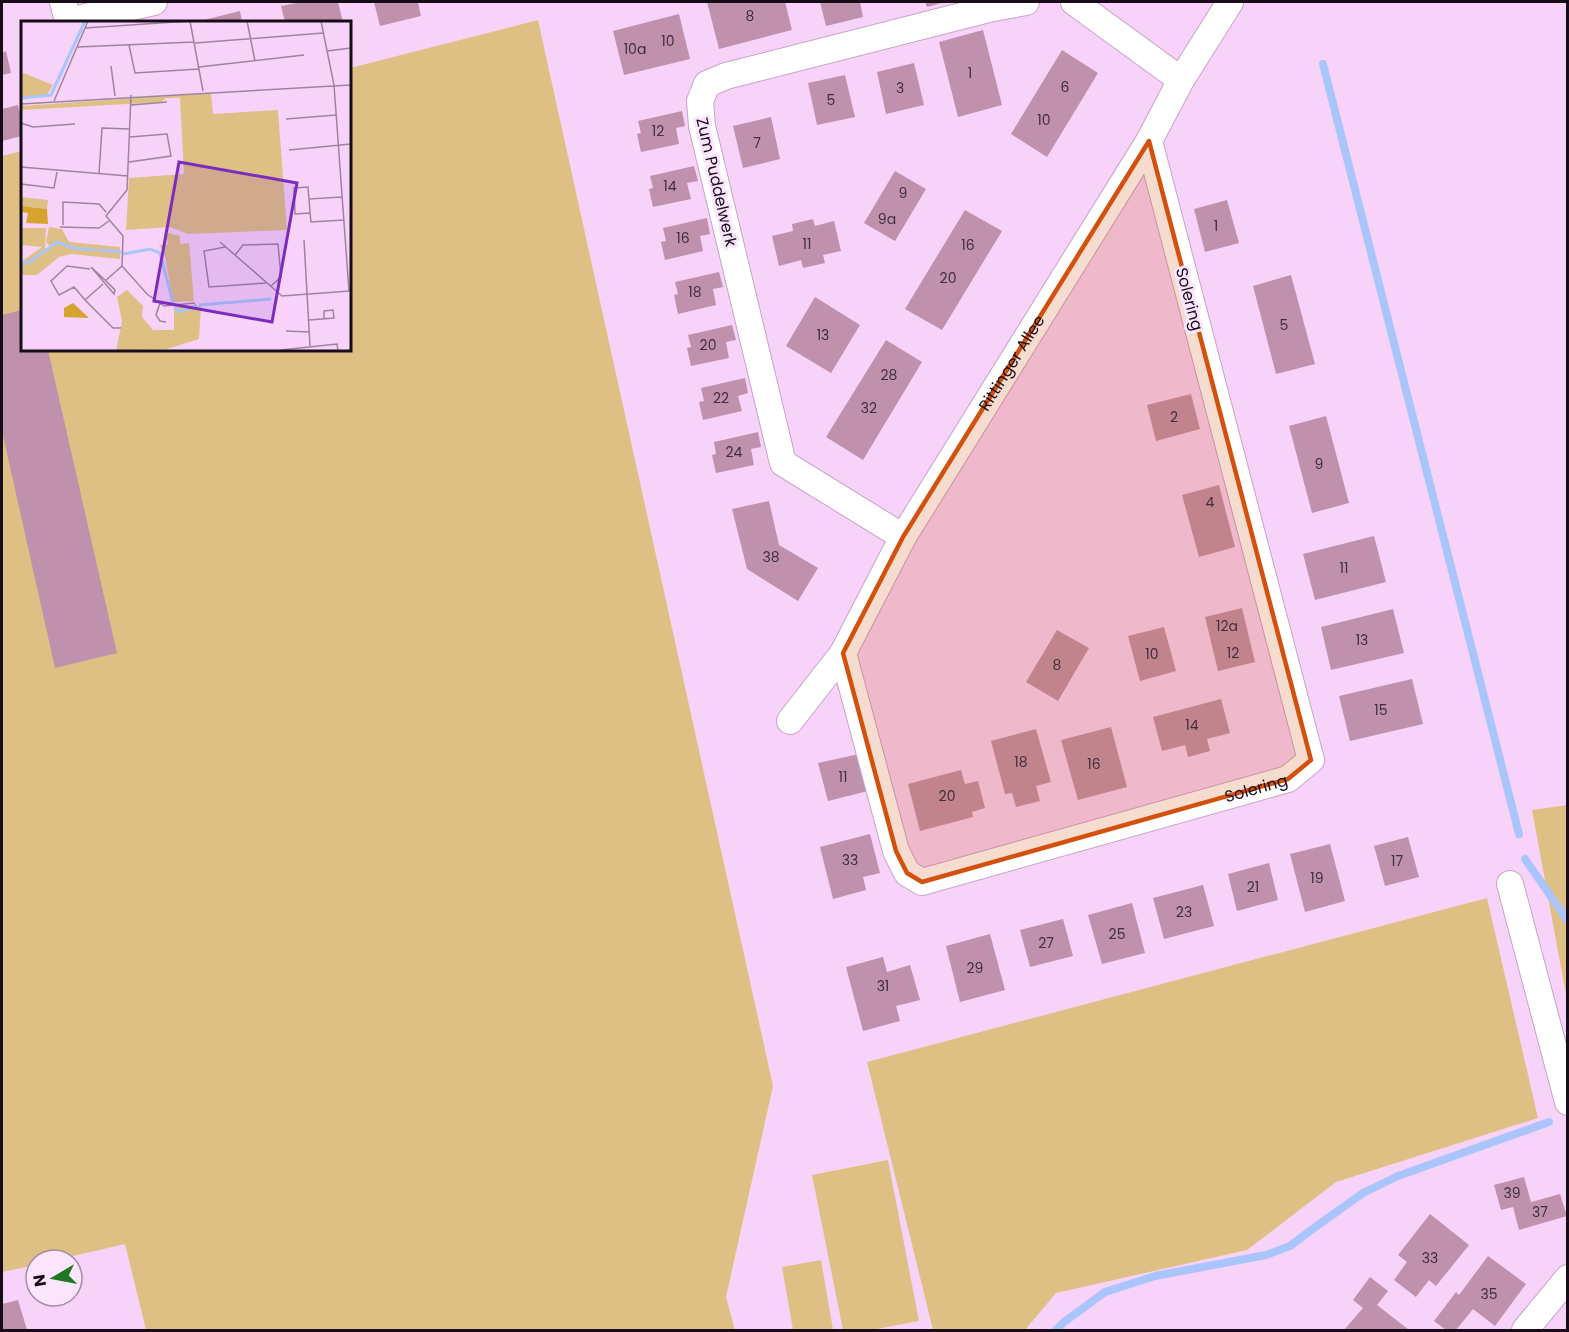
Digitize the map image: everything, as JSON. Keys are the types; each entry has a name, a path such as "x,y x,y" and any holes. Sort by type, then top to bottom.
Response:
{"street":[{"path":"63,2 68,21 154,2"},
{"name":"Zum Puddelwerk","path":"903,537 783,463 702,126 700,101 707,84 726,76 993,8 1026,2"},
{"path":"1074,2 1181,80"},
{"name":"Rittinger Allee","path":"790,721 843,654 903,537 1149,141 1181,80 1230,2"},
{"name":"Solering","path":"843,654 896,851 907,873 922,882 1288,779 1311,760 1149,141"},
{"path":"1510,884 1568,1102"},
{"path":"1525,1330 1568,1278"}],"highlighted area":[{"path":"1149,141 1311,760 1288,779 922,882 907,873 896,851 843,653 903,537"}],"shaded area":[{"path":"538,20 773,1086 726,1297 735,1330 146,1330 125,1244 84,1254 84,1248 24,1248 24,1267 2,1272 2,156 21,151 21,351 351,351 351,68"},
{"path":"1568,805 1567,1000 1532,810"},
{"path":"1487,898 1538,1118 1336,1182 1247,1250 1056,1293 1025,1330 933,1330 867,1062"},
{"path":"888,1160 919,1321 871,1330 843,1330 812,1175"},
{"path":"821,1260 833,1330 793,1330 782,1267"}],"building":[{"path":"301,2 338,2 343,21 285,21 281,6"},
{"path":"374,2 418,2 421,16 380,26"},
{"path":"707,2 785,2 792,30 719,49"},
{"path":"820,2 860,2 863,17 826,26"},
{"path":"925,2 945,2 927,7"},
{"path":"240,11 242,21 200,21"},
{"path":"679,14 690,59 624,75 613,31"},
{"path":"983,30 1002,105 958,117 939,42"},
{"path":"1062,50 1098,73 1047,157 1011,134"},
{"path":"6,51 11,73 2,75 2,53"},
{"path":"914,63 924,105 886,114 877,72"},
{"path":"845,75 855,117 817,125 808,83"},
{"path":"18,105 21,136 2,141 2,109"},
{"path":"682,111 685,126 676,128 679,144 641,152 637,134 641,133 638,121"},
{"path":"771,117 780,159 743,168 733,126"},
{"path":"694,166 698,181 687,183 691,199 653,207 649,189 653,188 650,176"},
{"path":"895,171 926,189 895,241 864,223"},
{"path":"1227,200 1239,243 1205,252 1194,209"},
{"path":"965,210 1002,231 942,330 905,309"},
{"path":"707,218 710,234 700,236 703,251 665,260 661,242 666,241 663,228"},
{"path":"813,219 815,226 834,221 841,251 823,255 825,263 803,268 801,260 779,266 772,236 793,231 792,224"},
{"path":"719,272 723,287 713,289 716,305 678,314 674,295 678,294 675,282"},
{"path":"1291,275 1315,364 1276,374 1253,286"},
{"path":"815,297 860,325 831,373 786,346"},
{"path":"21,310 21,351 48,351 117,653 55,668 2,431 2,315"},
{"path":"732,325 736,340 726,342 729,358 691,366 687,348 691,347 688,335"},
{"path":"886,340 922,362 863,460 826,437"},
{"path":"745,378 748,393 738,396 742,411 703,420 699,402 704,401 701,388"},
{"path":"1191,394 1200,429 1156,441 1147,405"},
{"path":"1326,416 1349,503 1312,513 1289,426"},
{"path":"758,432 761,447 751,449 754,465 716,473 712,455 716,454 714,442"},
{"path":"1219,485 1235,547 1199,557 1182,495"},
{"path":"769,501 779,545 818,568 798,601 747,569 732,509"},
{"path":"1374,536 1386,582 1315,600 1303,554"},
{"path":"1242,608 1255,662 1218,671 1205,617"},
{"path":"1393,609 1404,653 1331,670 1321,627"},
{"path":"1164,627 1176,671 1140,681 1128,636"},
{"path":"1057,630 1089,648 1058,701 1026,682"},
{"path":"1412,679 1423,724 1350,741 1339,696"},
{"path":"1221,699 1230,733 1207,739 1210,751 1188,757 1185,745 1162,751 1153,717"},
{"path":"1111,727 1127,787 1078,800 1061,740"},
{"path":"1036,729 1051,782 1036,786 1040,801 1016,807 1012,793 1005,794 991,741"},
{"path":"859,754 868,791 828,801 818,763"},
{"path":"961,770 965,784 978,781 985,808 972,812 973,817 920,831 908,784"},
{"path":"870,834 880,873 863,877 866,890 833,899 820,847"},
{"path":"1408,837 1419,877 1385,886 1374,846"},
{"path":"1330,844 1345,901 1305,912 1290,854"},
{"path":"1269,863 1278,900 1237,911 1228,874"},
{"path":"1203,885 1214,926 1164,939 1153,898"},
{"path":"1132,903 1145,953 1102,964 1088,915"},
{"path":"1063,919 1073,956 1030,967 1020,930"},
{"path":"990,934 1005,990 960,1002 946,946"},
{"path":"883,957 887,972 910,965 920,1000 896,1006 900,1021 863,1031 846,967"},
{"path":"1524,1177 1531,1202 1560,1194 1567,1216 1519,1230 1513,1207 1501,1210 1494,1185"},
{"path":"1430,1214 1469,1245 1436,1286 1429,1280 1416,1297 1394,1280 1407,1262 1398,1255"},
{"path":"1488,1256 1526,1284 1495,1326 1473,1309 1456,1330 1446,1330 1434,1321 1456,1292 1459,1295"},
{"path":"1370,1277 1388,1291 1377,1305 1409,1330 1344,1330 1363,1308 1353,1300"},
{"path":"18,1300 27,1330 2,1330 2,1304"}],"waterway":[{"path":"1323,64 1519,834"},
{"path":"1525,859 1568,921"},
{"path":"1056,1330 1105,1292 1155,1276 1266,1255 1290,1246 1363,1193 1398,1176 1549,1122"}]}
